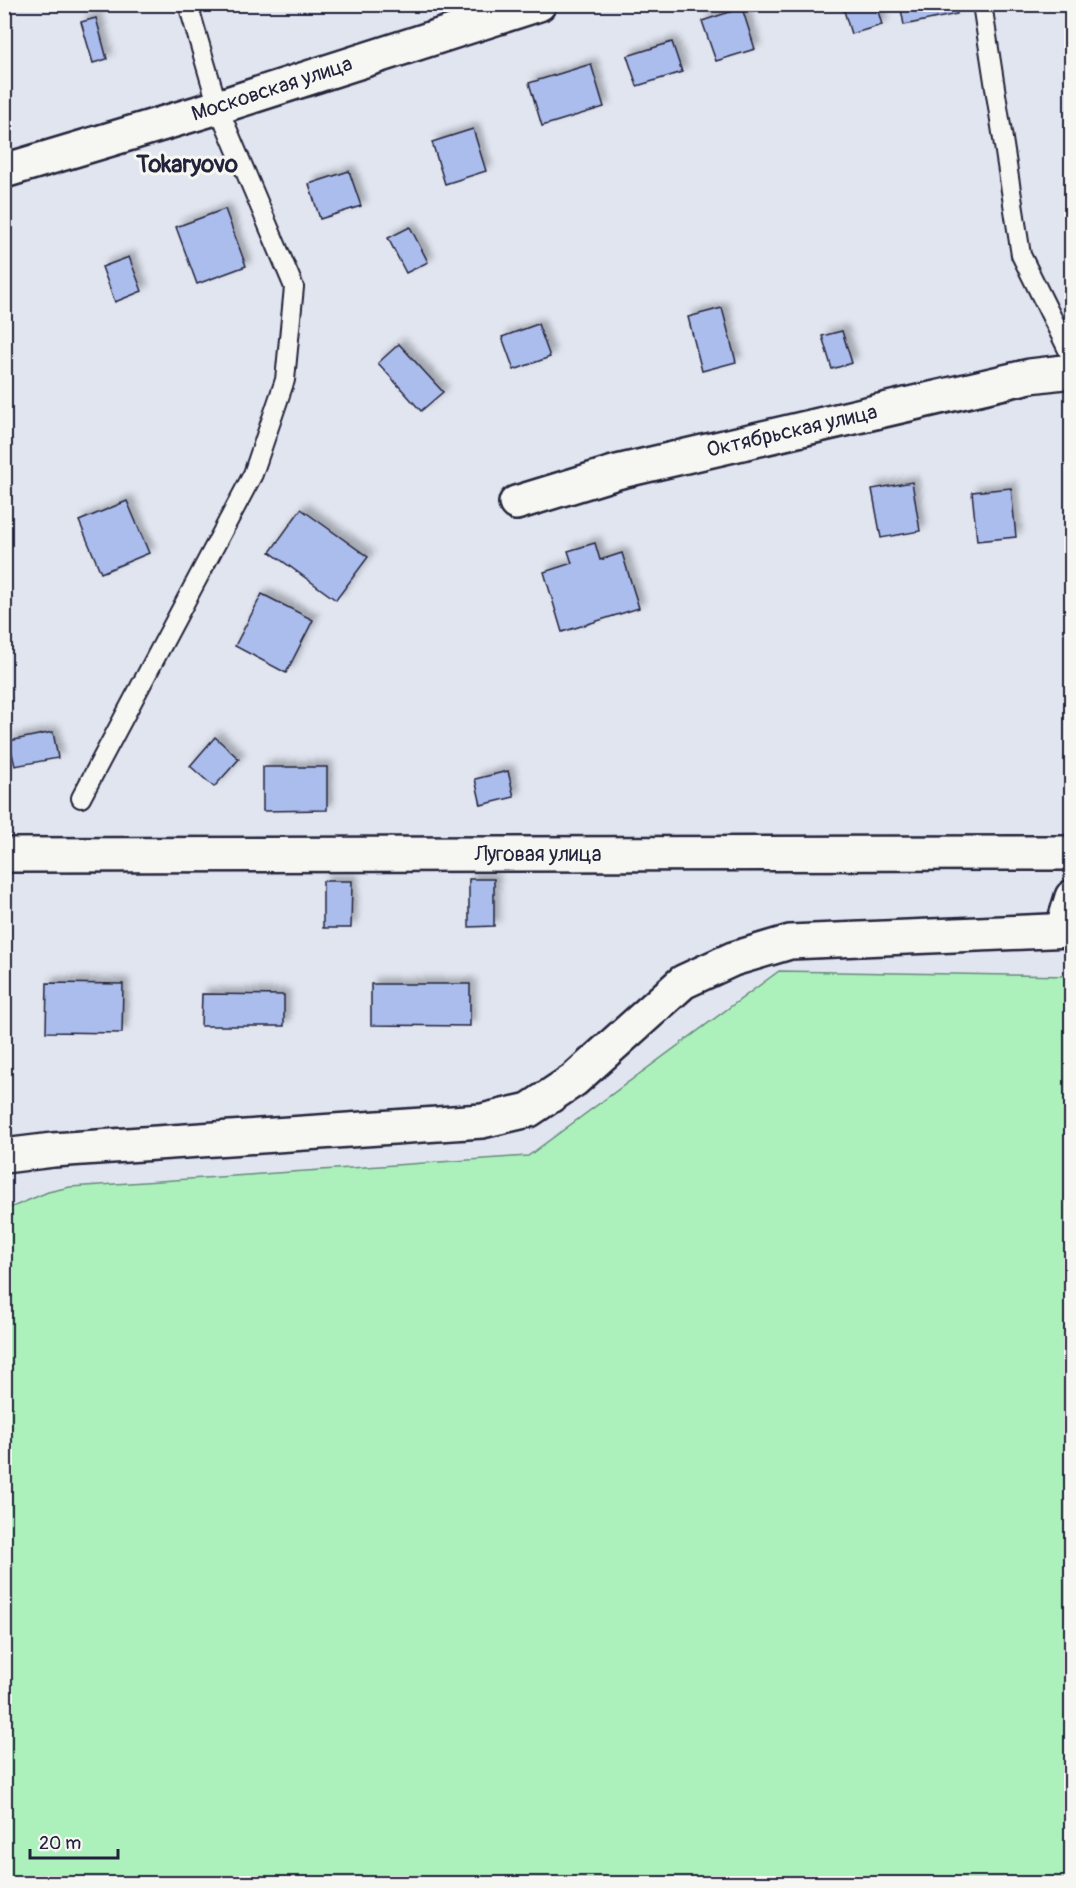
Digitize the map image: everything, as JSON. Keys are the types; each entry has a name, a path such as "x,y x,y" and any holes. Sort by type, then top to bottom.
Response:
{"street":[{"name":"Московская улица","path":"4,171 218,107 539,4"},
{"name":"Октябрьская улица","path":"516,503 617,472 1030,376 1071,371"},
{"name":"Луговая улица","path":"4,855 1071,853"},
{"path":"4,1156 52,1150 482,1121 529,1110 574,1080 683,982 733,959 790,942 1067,930 1071,897"}],"lane":[{"path":"81,798 253,474 285,380 294,287 218,107 188,4"},
{"path":"982,4 1021,255 1071,358"}],"green space":[{"path":"779,971 1071,976 1071,1883 5,1883 5,1210 48,1192 70,1187 528,1156"}],"building":[{"path":"842,4 876,4 882,25 851,34"},
{"path":"900,4 955,4 957,14 904,25"},
{"path":"742,8 755,49 716,61 702,21"},
{"path":"96,18 107,59 93,63 81,22"},
{"path":"672,42 682,72 637,86 627,56"},
{"path":"591,64 604,107 542,126 529,83"},
{"path":"473,129 486,171 445,184 432,142"},
{"path":"349,171 361,206 320,219 309,184"},
{"path":"225,209 246,266 197,284 176,227"},
{"path":"410,227 428,262 406,273 388,238"},
{"path":"129,257 142,291 115,302 102,267"},
{"path":"722,308 736,362 702,371 688,317"},
{"path":"538,324 550,357 514,370 502,337"},
{"path":"842,331 852,363 832,369 822,336"},
{"path":"399,344 443,392 421,411 378,363"},
{"path":"912,482 920,531 881,538 872,489"},
{"path":"1011,488 1016,537 977,541 972,492"},
{"path":"127,501 149,553 101,573 79,521"},
{"path":"301,509 368,557 336,600 270,552"},
{"path":"595,543 600,560 622,553 639,608 562,632 544,572 572,563 568,551"},
{"path":"262,594 313,620 286,673 235,646"},
{"path":"53,732 58,758 15,766 9,741"},
{"path":"215,737 239,759 214,787 190,766"},
{"path":"263,767 327,767 327,810 263,811"},
{"path":"508,771 514,797 481,805 475,779"},
{"path":"469,879 494,879 494,926 469,927"},
{"path":"323,881 352,881 351,928 323,928"},
{"path":"47,983 123,984 122,1033 46,1032"},
{"path":"371,984 470,984 470,1026 371,1025"},
{"path":"202,994 284,995 284,1026 201,1026"}],"district":[{"name":"Tokaryovo","path":"187,164"}]}
